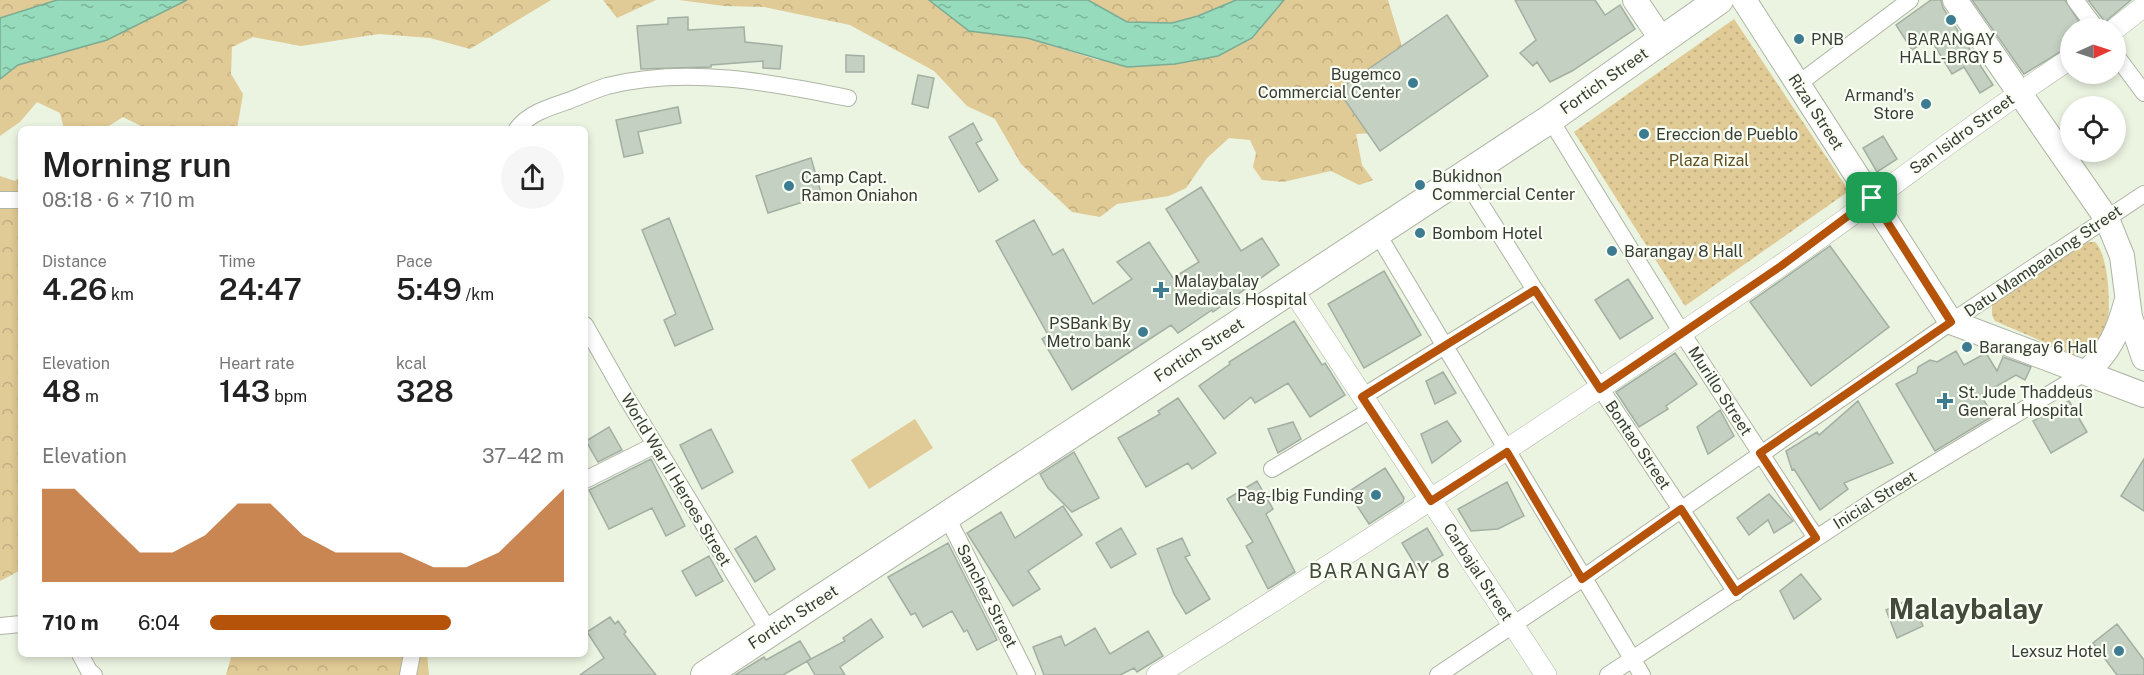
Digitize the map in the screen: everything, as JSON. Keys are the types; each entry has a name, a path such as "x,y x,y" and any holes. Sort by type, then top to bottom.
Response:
{"highway":[{"name":"Fortich Street","path":"705,675 1550,119 1719,0"}],"main road":[{"path":"1635,0 1662,40"},
{"name":"Rizal Street","path":"1744,0 1951,322"},
{"path":"1955,0 2107,219 2122,256 2134,332 2144,358"},
{"path":"2086,372 2101,358 2114,340 2127,298"},
{"path":"1951,322 2144,395"}],"street":[{"path":"1798,84 1910,0"},
{"path":"2075,0 2088,18"},
{"path":"2126,20 2144,6"},
{"name":"San Isidro Street","path":"1157,675 1507,452 1781,266 1872,198 2060,66"},
{"path":"2126,69 2144,93"},
{"path":"521,126 541,111 607,86 663,78 713,78 768,83 848,98"},
{"name":"Murillo Street","path":"1550,119 1682,333 1816,538"},
{"name":"Bontao Street","path":"1463,176 1535,290 1736,592"},
{"name":"Datu Mampaalong Street","path":"1438,675 1582,579 1951,322 2144,194"},
{"path":"0,200 18,200"},
{"path":"1377,233 1582,579 1642,675"},
{"name":"Carbajal Street","path":"1292,289 1546,675"},
{"path":"1272,469 1367,403 1444,345 1535,290"},
{"name":"World War II Heroes Street","path":"588,330 770,633"},
{"name":"Inicial Street","path":"1608,675 1882,495 2086,372"},
{"path":"588,478 655,445"},
{"name":"Sanchez Street","path":"947,517 1026,675"},
{"path":"0,626 18,624"},
{"path":"82,657 89,671 94,675"},
{"path":"408,675 411,657"}],"green space":[{"path":"0,0 57,0 0,18"},
{"path":"187,0 551,0 470,49 430,38 379,34 301,46 253,37 232,47 231,74 243,94 238,126 141,126 123,117 109,126 63,126 60,113 37,102 20,122 0,136 0,79 18,65 107,40"},
{"path":"603,0 656,0 617,18"},
{"path":"679,0 929,0 969,31 1027,38 1098,60 1252,38 1284,0 1388,0 1401,43 1403,62 1374,133 1356,134 1362,165 1373,180 1359,185 1331,171 1283,182 1262,180 1253,167 1256,153 1250,140 1229,138 1207,158 1186,188 1169,196 1117,204 1100,217 1072,212 1021,164 995,119 967,106 934,71 850,25 764,7 724,6"},
{"path":"1088,0 1236,0 1198,16 1172,23 1127,22"},
{"name":"Plaza Rizal","path":"1734,19 1849,191 1685,306 1574,132"},
{"path":"0,176 15,181 18,178 18,572 0,581"},
{"path":"2095,242 2100,249 2107,274 2109,304 2103,339 2090,354 2074,355 1995,321 1992,315 1992,305 2077,246"},
{"path":"915,419 933,448 869,489 851,460"},
{"path":"231,657 427,657 429,675 226,675"}],"water":[{"path":"57,0 187,0 107,40 18,65 0,79 0,18"},
{"path":"929,0 1088,0 1127,22 1172,23 1198,16 1236,0 1284,0 1252,38 1218,56 1175,64 1127,67 1027,38 969,31"}],"building":[{"path":"1515,0 1595,0 1605,15 1620,5 1635,29 1572,71 1550,82 1537,62 1533,66 1520,53 1536,40"},
{"path":"1931,0 1941,0 1943,8 1993,85 1980,93 1964,67 1952,74 1930,38 1912,50 1896,25"},
{"path":"1972,0 2065,0 2077,18 2060,18 2060,52 2024,74"},
{"path":"2088,0 2131,0 2110,18 2102,18"},
{"name":"Bugemco Commercial Center","path":"1447,15 1488,76 1380,151 1338,90"},
{"path":"688,17 688,30 744,27 745,42 782,46 780,69 763,68 763,61 711,65 711,67 641,69 637,26 668,24 668,18"},
{"path":"846,55 864,56 864,72 846,72"},
{"path":"918,75 934,78 928,108 912,104"},
{"path":"678,107 681,123 638,132 643,153 624,157 616,120"},
{"path":"973,123 982,140 976,143 998,180 979,192 949,137"},
{"path":"1883,136 1897,159 1877,172 1863,148"},
{"name":"Camp Capt. Ramon Oniahon","path":"811,158 822,196 768,213 756,176"},
{"path":"1201,187 1241,251 1262,238 1279,265 1213,312 1212,310 1178,333 1171,325 1072,390 1042,339 1048,335 996,241 1034,220 1053,255 1063,249 1093,304 1132,279 1117,262 1149,242 1173,278 1199,262 1166,209"},
{"path":"669,218 713,329 675,346 664,320 676,314 642,230"},
{"path":"1830,246 1889,327 1811,386 1750,302"},
{"path":"1384,271 1421,335 1364,368 1328,304"},
{"path":"1628,279 1653,318 1620,339 1595,300"},
{"path":"1294,321 1322,365 1325,363 1345,395 1310,417 1288,383 1255,403 1251,397 1224,419 1199,386 1230,364 1229,362"},
{"name":"St. Jude Thaddeus General Hospital","path":"1956,351 1964,365 1986,353 1997,371 2003,357 2031,367 2025,380 2016,375 1981,395 1993,416 1935,451 1896,384 1917,373 1918,367 1930,360 1937,362"},
{"path":"1675,353 1697,384 1666,406 1668,409 1639,427 1616,392"},
{"path":"1443,372 1456,393 1435,404 1426,381"},
{"path":"1178,398 1216,453 1192,469 1188,463 1146,487 1118,438 1160,414 1158,411"},
{"path":"1858,401 1893,463 1844,483 1848,489 1820,510 1794,469 1792,470 1786,451 1817,432 1819,435"},
{"path":"2069,401 2087,432 2051,453 2033,421"},
{"path":"1720,410 1734,436 1708,454 1697,427"},
{"path":"1447,421 1461,441 1432,463 1421,434"},
{"path":"1293,422 1301,439 1278,453 1268,429"},
{"path":"609,427 622,450 598,462 588,444 588,440"},
{"path":"711,429 733,472 702,489 680,445"},
{"path":"1074,452 1099,498 1072,512 1048,488 1040,474"},
{"path":"651,459 685,526 666,536 652,508 609,529 589,490"},
{"path":"2144,459 2144,511 2121,496"},
{"name":"Pag-Ibig Funding","path":"1385,468 1404,498 1403,502 1369,524 1348,492"},
{"path":"1257,481 1273,509 1266,514 1295,572 1268,589 1246,546 1253,542 1227,499"},
{"path":"1507,482 1524,516 1498,529 1471,531 1458,509"},
{"path":"1769,494 1793,521 1774,533 1768,520 1749,535 1737,518"},
{"path":"1063,506 1082,535 1028,571 1040,589 1013,606 967,533 1001,512 1015,538"},
{"path":"1121,528 1136,554 1111,568 1096,543"},
{"path":"1427,528 1443,555 1418,570 1402,543"},
{"path":"756,536 775,569 755,582 735,549"},
{"path":"1182,538 1190,555 1185,557 1210,599 1186,614 1174,594 1157,549"},
{"path":"948,543 997,640 977,650 967,630 964,632 952,611 923,627 915,613 911,615 888,577"},
{"path":"709,556 723,581 696,596 682,571"},
{"path":"1801,574 1821,599 1794,619 1780,591"},
{"path":"1910,599 1923,626 1897,638 1886,610"},
{"path":"610,617 615,624 618,621 626,632 624,634 656,675 580,675 604,658 588,631"},
{"path":"871,619 883,637 840,667 845,675 815,675 807,661 845,641 843,638"},
{"name":"Lexsuz Hotel","path":"2117,624 2144,660 2144,675 2117,675 2093,643"},
{"path":"1095,628 1110,654 1148,631 1163,656 1137,672 1134,668 1120,675 1044,675 1033,647 1061,636 1065,646"},
{"path":"800,641 811,659 783,675 735,675 764,657 766,660"}],"place":[{"name":"BARANGAY HALL-BRGY 5","path":"1951,20"},
{"name":"PNB","path":"1799,39"},
{"name":"Bugemco Commercial Center","path":"1413,83"},
{"name":"Armand's Store","path":"1926,104"},
{"name":"Ereccion de Pueblo","path":"1644,134"},
{"name":"Bukidnon Commercial Center","path":"1420,185"},
{"name":"Camp Capt. Ramon Oniahon","path":"789,186"},
{"name":"Bombom Hotel","path":"1420,233"},
{"name":"Barangay 8 Hall","path":"1612,251"},
{"name":"Malaybalay Medicals Hospital","path":"1161,290"},
{"name":"PSBank By Metro bank","path":"1143,332"},
{"name":"Barangay 6 Hall","path":"1967,347"},
{"name":"St. Jude Thaddeus General Hospital","path":"1945,401"},
{"name":"Pag-Ibig Funding","path":"1376,495"},
{"name":"Lexsuz Hotel","path":"2119,651"}],"district":[{"name":"BARANGAY 8","path":"1380,571"},
{"name":"Malaybalay","path":"1966,608"}],"route":[{"path":"1872,198 1951,322 1760,453 1816,538 1736,592 1681,509 1582,579 1507,452 1431,501 1362,397 1535,290 1600,389 1781,266 1872,198"}]}
